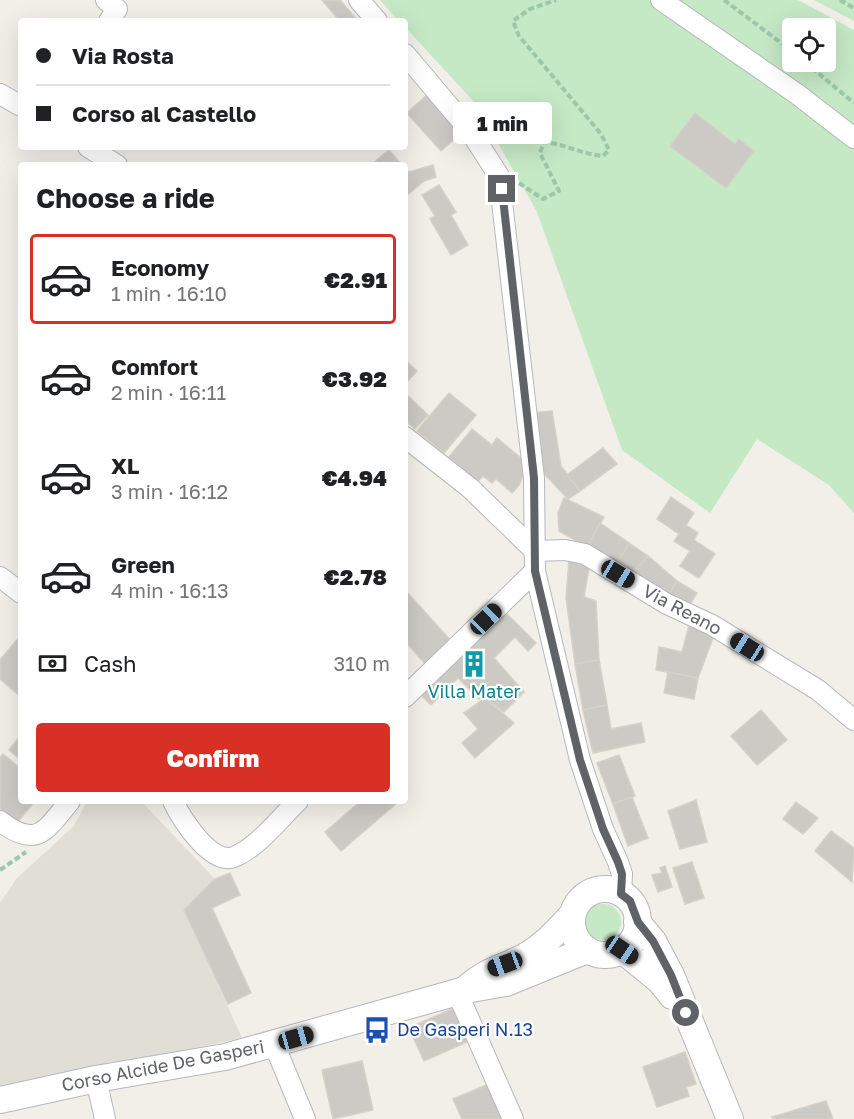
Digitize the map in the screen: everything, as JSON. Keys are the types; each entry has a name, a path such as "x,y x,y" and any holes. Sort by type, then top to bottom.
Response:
{"street":[{"path":"106,0 117,9 111,18"},
{"path":"359,0 374,18"},
{"path":"661,0 797,94 854,138"},
{"path":"408,58 470,131 499,176 532,464 535,571 580,760 600,820 622,874 621,894"},
{"path":"0,94 18,104"},
{"path":"93,150 112,162"},
{"path":"408,439 470,488 534,551"},
{"name":"Via Reano","path":"534,551 565,549 585,554 667,604 712,625 818,690 854,720"},
{"path":"408,694 535,571"},
{"path":"0,577 18,591"},
{"path":"0,821 10,829 32,836 42,834 67,804"},
{"path":"175,804 201,843 222,858 233,858 249,848 295,804"},
{"path":"601,889 621,894 636,910 638,922 636,933 622,950 605,955 587,950 574,935 572,915 583,897 591,892 601,889"},
{"name":"Corso Alcide De Gasperi","path":"461,991 489,970 522,958 539,948 572,915"},
{"path":"638,922 653,941 671,975 730,1119"},
{"name":"Corso Alcide De Gasperi","path":"0,1100 96,1079 225,1057 461,991 506,983 587,950"},
{"path":"622,950 660,981 686,1013"},
{"path":"461,991 513,1119"},
{"path":"274,1044 305,1119"},
{"path":"96,1079 105,1119"}],"path":[{"path":"516,179 523,187 543,199 559,191 540,153 544,142 558,143 586,154 603,156 609,150 601,134 519,36 513,21 530,9 556,0"},
{"path":"724,0 782,44"},
{"path":"840,0 854,8"},
{"path":"817,72 854,103"}],"shaded area":[{"path":"85,804 144,804 215,879 184,910 242,1038 0,1089 0,903 17,878 74,826"}],"green space":[{"path":"380,0 798,0 832,18 782,18 782,72 836,72 836,20 854,30 854,513 829,485 757,439 710,513 622,450 537,212 475,103 408,30 408,18 396,18"},
{"path":"814,0 854,0 854,21"},
{"path":"603,904 616,909 621,922 616,935 603,940 590,935 585,922 590,909"}],"building":[{"path":"322,0 340,0 355,18 337,18"},
{"path":"428,94 462,132 441,151 408,112"},
{"path":"695,113 735,144 739,139 754,151 726,188 670,146"},
{"path":"389,150 399,162 374,162"},
{"path":"433,165 436,177 424,181 408,194 409,172"},
{"path":"439,185 456,212 451,215 468,245 451,255 430,219 435,216 422,195"},
{"path":"408,363 417,371 408,381"},
{"path":"449,393 476,415 444,453 417,431"},
{"path":"408,396 428,415 415,429 408,423"},
{"path":"552,411 561,466 580,491 568,499 535,464 530,413"},
{"path":"472,429 492,445 497,438 528,464 519,485 512,493 496,479 492,483 483,476 478,481 449,457"},
{"path":"603,448 617,464 580,491 567,475"},
{"path":"671,497 694,513 686,525 698,533 694,540 715,554 699,578 680,566 690,551 674,541 679,534 657,519"},
{"path":"564,498 604,517 587,547 559,531 558,513"},
{"path":"600,523 629,543 617,565 587,547"},
{"path":"629,543 648,556 630,576 617,565"},
{"path":"648,556 677,581 667,597 630,576"},
{"path":"569,560 589,568 584,597 596,601 599,660 575,664 566,598"},
{"path":"677,581 697,593 687,609 667,597"},
{"path":"408,593 452,642 426,665 408,644"},
{"name":"Villa Mater","path":"503,610 536,643 528,651 515,637 494,658 524,692 504,712 485,698 479,699 458,678 431,705 419,693"},
{"path":"690,622 715,633 698,678 656,670 659,647 682,652"},
{"path":"18,639 18,694 0,679 0,660"},
{"path":"599,660 607,705 583,710 575,664"},
{"path":"668,672 698,678 694,699 664,693"},
{"path":"485,698 514,723 475,758 462,743 478,729 464,713"},
{"path":"607,705 611,729 641,723 645,742 593,753 583,710"},
{"path":"761,710 787,740 757,765 731,736"},
{"path":"18,739 18,758 9,750"},
{"path":"3,754 18,766 18,804 33,804 16,824 0,810 0,758"},
{"path":"619,755 635,796 613,804 597,763"},
{"path":"632,797 648,838 628,846 613,804"},
{"path":"696,800 707,842 680,849 668,811"},
{"path":"796,802 818,818 803,834 783,819"},
{"path":"358,804 396,804 341,851 325,832"},
{"path":"831,831 854,848 852,882 815,851"},
{"path":"692,862 704,898 685,904 673,868"},
{"path":"665,866 672,887 658,892 652,875 662,873 660,868"},
{"path":"230,873 240,895 212,908 251,993 228,1004 184,910 215,879"},
{"path":"456,1007 471,1040 424,1061 409,1028"},
{"path":"685,1052 696,1084 686,1087 689,1096 657,1107 643,1067"},
{"path":"362,1061 373,1110 333,1119 322,1070"},
{"path":"489,1084 504,1119 462,1119 453,1099"},
{"path":"826,1101 833,1119 773,1119 772,1117"}],"place":[{"name":"Villa Mater","path":"474,664"},
{"name":"De Gasperi N.13","path":"377,1030"}],"route":[{"path":"502,189 534,478 535,571 580,760 590,794 622,874 621,894 630,901 636,910 638,922 653,941 671,975 686,1013"}]}
